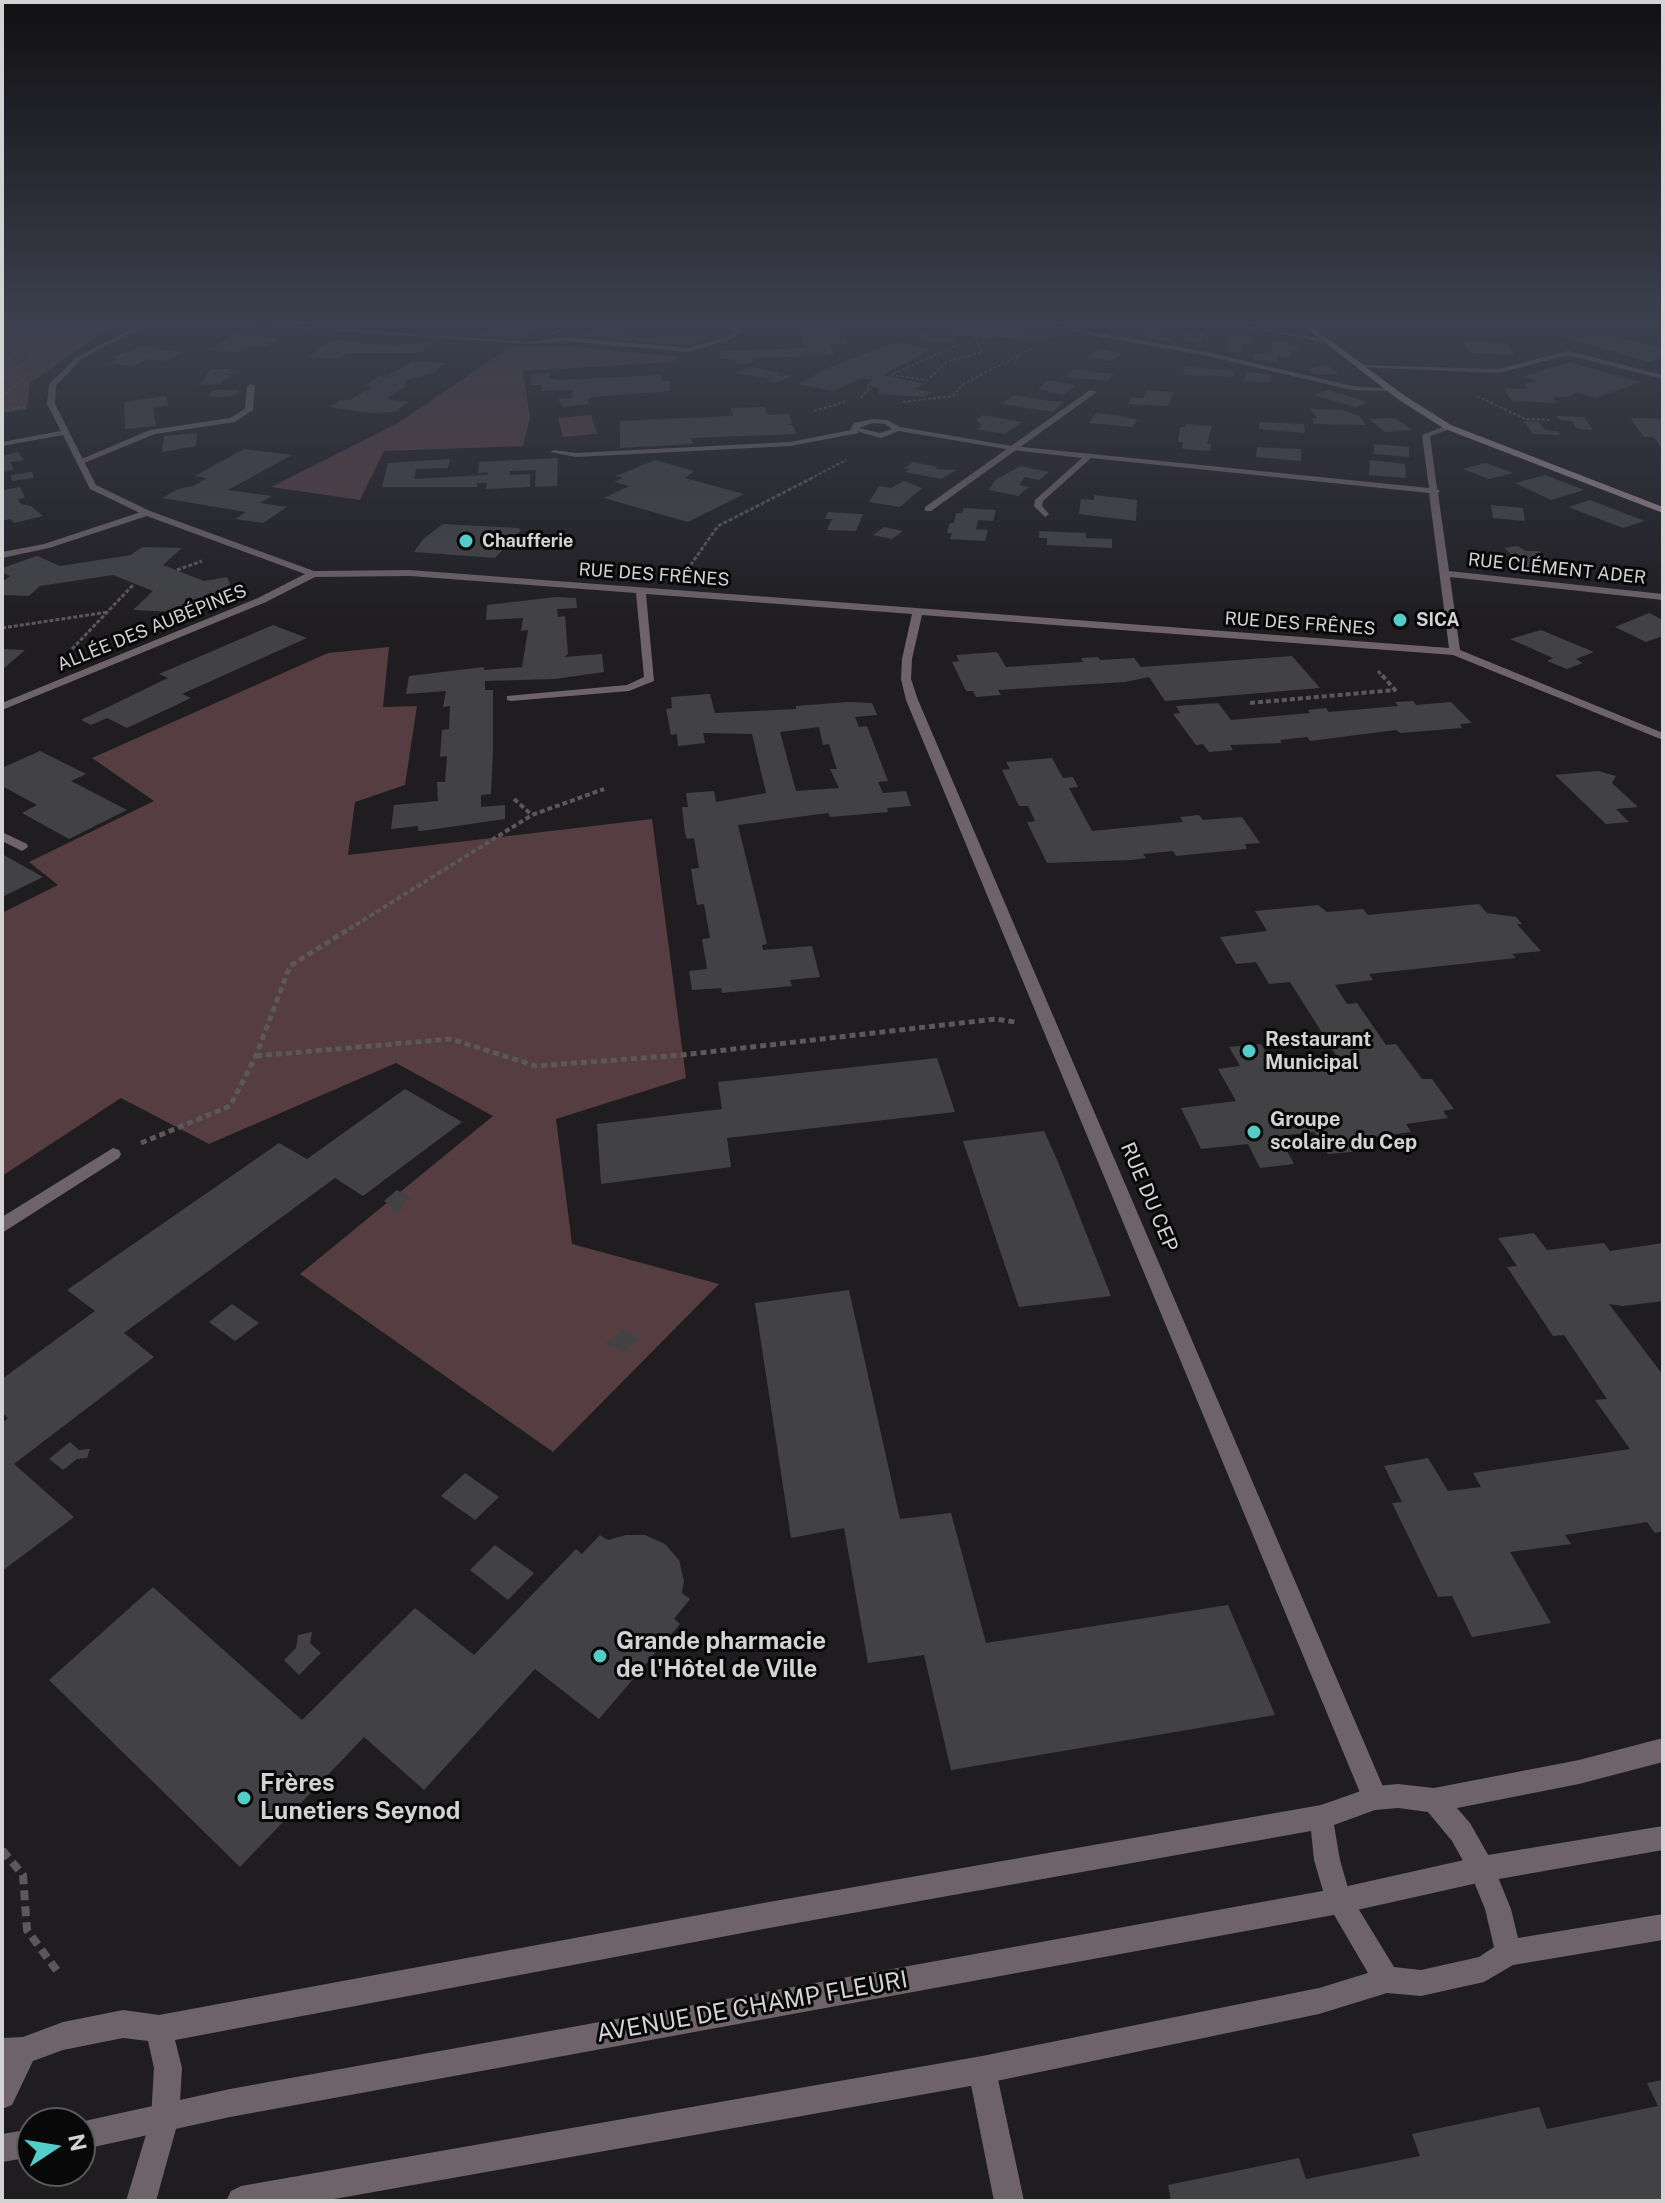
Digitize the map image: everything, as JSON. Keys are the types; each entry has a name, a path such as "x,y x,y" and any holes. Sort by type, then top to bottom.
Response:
{"main road":[{"path":"1448,427 1663,510"}],"street":[{"name":"RUE DES FRÊNES","path":"60,427 93,487 147,513 313,574 410,573 1455,652 1663,737"},
{"path":"81,461 153,432 187,427"},
{"path":"856,431 857,427"},
{"path":"895,427 1012,448 1436,491"},
{"path":"928,509 1043,427"},
{"path":"1448,427 1426,435 1436,491 1455,652"},
{"path":"554,452 576,455 790,444 856,431 881,436 898,429"},
{"path":"2,444 63,433"},
{"path":"1045,514 1038,506 1039,500 1089,456"},
{"path":"2,555 46,546 147,513"},
{"name":"ALLÉE DES AUBÉPINES","path":"2,707 262,600 313,574"},
{"name":"RUE CLÉMENT ADER","path":"1447,574 1663,597"},
{"path":"511,698 629,688 650,679 641,590"},
{"name":"RUE DU CEP","path":"918,611 907,659 906,679 912,700 1053,1028 1375,1798"},
{"path":"2,836 22,847"},
{"path":"2,1226 113,1154"},
{"path":"2,2095 12,2051 63,2036 123,2024 159,2029 785,1912 1321,1817 1375,1798 1398,1796 1434,1800 1579,1772 1663,1750"},
{"path":"1434,1800 1461,1832 1482,1869 1498,1909 1508,1953"},
{"path":"1321,1817 1327,1860 1339,1901 1387,1980"},
{"name":"AVENUE DE CHAMP FLEURI","path":"96,2133 246,2100 1339,1901 1482,1869 1663,1838"},
{"path":"241,2201 982,2070 1319,2001 1387,1980 1421,1983 1459,1975 1484,1969 1508,1953 1663,1927"},
{"path":"141,2201 165,2118 168,2068 159,2029"},
{"path":"982,2070 1009,2201"}],"path":[{"path":"673,593 718,526 846,460"},
{"path":"72,678 55,666 133,585"},
{"path":"2,628 109,612"},
{"path":"1250,703 1395,690 1369,662"},
{"path":"113,1154 230,1106 256,1056 290,966 532,815 604,789"},
{"path":"514,799 532,815"},
{"path":"256,1056 451,1039 536,1066 682,1055 996,1019 1053,1028"},
{"path":"2,1850 23,1875 27,1930 60,1975"}],"shaded area":[{"path":"390,427 528,427 523,446 384,451 360,500 271,487"},
{"path":"560,427 595,427 597,434 563,437"},
{"path":"389,647 383,707 417,706 405,785 355,802 348,855 652,819 686,1078 556,1119 572,1244 719,1284 553,1452 300,1274 493,1116 396,1063 209,1144 121,1098 2,1176 2,913 58,885 29,862 154,801 92,758 328,653"}],"building":[{"path":"620,427 794,427 796,434 691,438 693,444 620,448"},
{"path":"980,427 1015,427 1005,434 976,429"},
{"path":"1180,427 1212,427 1207,444 1211,444 1210,451 1182,449 1183,442 1178,442"},
{"path":"1304,427 1305,433 1259,429"},
{"path":"1379,427 1407,427 1412,430 1385,432"},
{"path":"1528,427 1543,427 1561,435 1533,434"},
{"path":"1636,427 1663,427 1663,450 1654,437 1644,437"},
{"path":"197,433 196,446 162,452 164,436"},
{"path":"1374,444 1409,447 1409,457 1374,454"},
{"path":"1257,447 1301,449 1301,461 1256,457"},
{"path":"244,449 292,455 228,490 272,496 260,503 287,507 263,523 235,519 246,512 162,498 207,478 195,476"},
{"path":"18,452 24,460 11,462 13,470 2,472 2,456"},
{"path":"558,458 557,486 535,487 536,470 510,471 510,475 530,474 530,487 486,489 487,483 477,483 477,487 382,487 388,463 450,459 448,468 416,469 414,479 487,475 488,472 478,473 479,462"},
{"path":"655,460 694,471 685,478 744,494 688,522 604,498 629,486 614,482 623,478 616,476"},
{"path":"1370,460 1405,464 1406,478 1369,475"},
{"path":"913,462 938,467 935,469 957,470 941,479 905,472 910,469 904,468"},
{"path":"1486,463 1513,473 1489,479 1463,469"},
{"path":"1021,466 1049,472 1039,480 1025,477 1019,485 1029,487 1018,496 989,490 995,480"},
{"path":"32,472 34,478 12,481 11,475"},
{"path":"1545,475 1584,490 1551,500 1515,483"},
{"path":"904,481 922,488 900,507 869,502 879,486 891,488"},
{"path":"2,487 4,490 20,487 25,498 18,499 21,504 31,506 43,516 14,523 10,519 2,521"},
{"path":"1094,495 1137,500 1136,521 1079,514 1081,499 1094,500"},
{"path":"1590,500 1645,521 1623,528 1568,507"},
{"path":"1491,505 1523,508 1525,521 1493,518"},
{"path":"964,508 996,510 993,521 978,520 976,529 988,530 985,541 950,539 952,533 947,533 950,523 954,523 956,513 962,513"},
{"path":"828,512 863,514 856,531 827,530 832,519 825,519"},
{"name":"Chaufferie","path":"443,524 521,530 495,558 414,552 423,539"},
{"path":"884,527 903,531 892,539 873,535"},
{"path":"1039,531 1086,533 1086,538 1112,539 1112,548 1047,545 1047,538 1039,538"},
{"path":"1517,546 1526,551 1539,551 1560,569 1530,570 1504,548"},
{"path":"142,547 182,548 163,565 204,581 227,577 234,594 186,602 176,612 133,610 153,591 113,575 40,586 29,596 2,595 2,582 10,576 2,572 2,568 37,556 60,566 131,555"},
{"path":"556,597 576,598 577,608 557,609 558,617 565,616 568,654 564,657 602,654 604,672 555,679 485,681 485,690 493,690 493,751 491,794 481,795 481,807 505,805 505,819 418,831 418,826 391,829 394,805 438,801 437,782 445,782 447,756 440,757 442,730 449,729 450,706 443,707 446,691 406,694 409,676 484,667 484,670 522,667 528,630 521,631 523,618 486,620 487,605"},
{"path":"1649,613 1663,620 1663,636 1646,642 1615,627"},
{"path":"273,625 307,638 182,694 191,698 127,728 107,718 91,725 81,720 168,678 159,674"},
{"path":"1541,630 1594,652 1576,659 1583,663 1567,669 1547,661 1553,658 1510,639"},
{"path":"2,649 25,650 2,670"},
{"path":"997,652 1006,667 1083,662 1081,658 1098,657 1100,660 1134,658 1141,667 1292,656 1320,688 1165,701 1149,677 1125,682 998,690 1001,695 976,697 973,691 966,691 952,662 959,661 956,655"},
{"path":"710,694 715,713 796,709 796,706 848,702 872,703 877,715 855,717 859,727 867,726 888,781 878,782 883,793 906,791 911,806 887,808 888,812 830,817 828,813 738,825 767,944 762,945 763,950 812,946 820,977 790,980 792,986 722,993 721,988 692,990 689,971 707,969 702,939 710,938 704,904 697,905 691,869 699,868 694,838 687,839 685,833 682,807 688,807 686,793 714,791 716,802 766,793 752,734 703,733 705,743 678,746 677,734 671,735 666,709 672,708 671,697","holes":["819,727 823,745 829,744 837,769 830,769 839,788 796,791 780,732"]},
{"path":"1413,701 1416,705 1451,702 1472,723 1460,724 1462,728 1400,733 1396,730 1310,741 1307,737 1280,740 1282,743 1230,745 1233,750 1209,752 1203,744 1196,745 1173,714 1180,713 1176,706 1218,703 1231,720 1310,713 1308,710 1326,708 1329,712 1398,706 1395,702"},
{"path":"40,751 86,774 71,781 127,810 69,839 22,813 37,805 2,786 2,768"},
{"path":"1052,758 1063,778 1073,777 1078,787 1069,788 1092,831 1183,822 1180,817 1199,815 1203,820 1242,817 1260,843 1245,844 1247,849 1176,856 1173,851 1143,854 1146,858 1131,860 1047,863 1027,822 1035,821 1028,806 1019,806 1002,770 1010,769 1006,762"},
{"path":"1598,771 1616,776 1612,783 1638,807 1616,809 1629,822 1606,824 1555,775"},
{"path":"2,854 43,877 2,897"},
{"path":"1479,904 1487,913 1516,917 1522,924 1517,924 1541,951 1512,954 1516,958 1369,974 1373,980 1335,985 1347,1004 1357,1003 1386,1045 1396,1044 1422,1079 1432,1079 1454,1109 1443,1111 1448,1118 1406,1124 1411,1132 1354,1140 1361,1151 1328,1154 1314,1132 1279,1136 1294,1164 1260,1168 1248,1144 1201,1149 1181,1108 1236,1101 1218,1069 1240,1066 1229,1047 1261,1044 1274,1066 1338,1058 1290,982 1269,984 1256,962 1236,964 1220,937 1267,931 1255,911 1318,905 1327,912 1363,909 1368,915"},
{"path":"937,1058 955,1112 727,1138 731,1167 601,1184 597,1124 722,1109 718,1082"},
{"path":"405,1089 462,1122 363,1196 335,1178 124,1333 154,1357 14,1464 74,1517 2,1571 2,1423 8,1418 2,1412 2,1379 95,1311 67,1290 279,1143 307,1159"},
{"path":"1044,1131 1111,1296 1019,1307 963,1141"},
{"path":"397,1190 411,1198 402,1205 402,1211 392,1213 392,1207 384,1201"},
{"path":"1534,1233 1547,1250 1604,1243 1610,1251 1663,1243 1663,1301 1623,1306 1609,1304 1663,1375 1663,1531 1655,1533 1647,1522 1565,1535 1571,1544 1510,1552 1551,1623 1472,1637 1452,1596 1438,1597 1392,1503 1402,1502 1384,1466 1428,1458 1448,1491 1481,1487 1473,1473 1630,1449 1595,1400 1607,1399 1564,1335 1553,1336 1507,1267 1517,1266 1498,1238"},
{"path":"849,1290 900,1519 951,1513 986,1643 1228,1605 1275,1715 951,1770 924,1655 868,1663 844,1528 791,1538 755,1303"},
{"path":"232,1304 259,1323 235,1341 209,1322"},
{"path":"623,1329 639,1339 623,1353 613,1346 608,1347 606,1341 612,1340"},
{"path":"70,1442 79,1450 90,1449 87,1458 77,1459 63,1470 49,1459"},
{"path":"465,1473 499,1497 475,1520 441,1496"},
{"path":"600,1535 608,1540 626,1535 645,1535 665,1544 679,1560 684,1581 682,1593 690,1599 674,1619 680,1624 599,1719 535,1669 424,1790 364,1737 240,1867 49,1680 153,1587 302,1720 415,1608 474,1655 576,1549 582,1554"},
{"path":"495,1545 534,1573 508,1600 470,1570"},
{"path":"312,1632 310,1643 321,1653 299,1675 284,1660 296,1648 298,1635"},
{"path":"1663,2080 1663,2201 1171,2201 1168,2185 1299,2158 1306,2179 1420,2156 1412,2134 1539,2107 1547,2129 1658,2106 1647,2083"}],"place":[{"name":"Chaufferie","path":"466,541"},
{"name":"SICA","path":"1400,620"},
{"name":"Restaurant Municipal","path":"1249,1051"},
{"name":"Groupe scolaire du Cep","path":"1254,1132"},
{"name":"Grande pharmacie de l'Hôtel de Ville","path":"600,1656"},
{"name":"Frères Lunetiers Seynod","path":"244,1798"}]}
